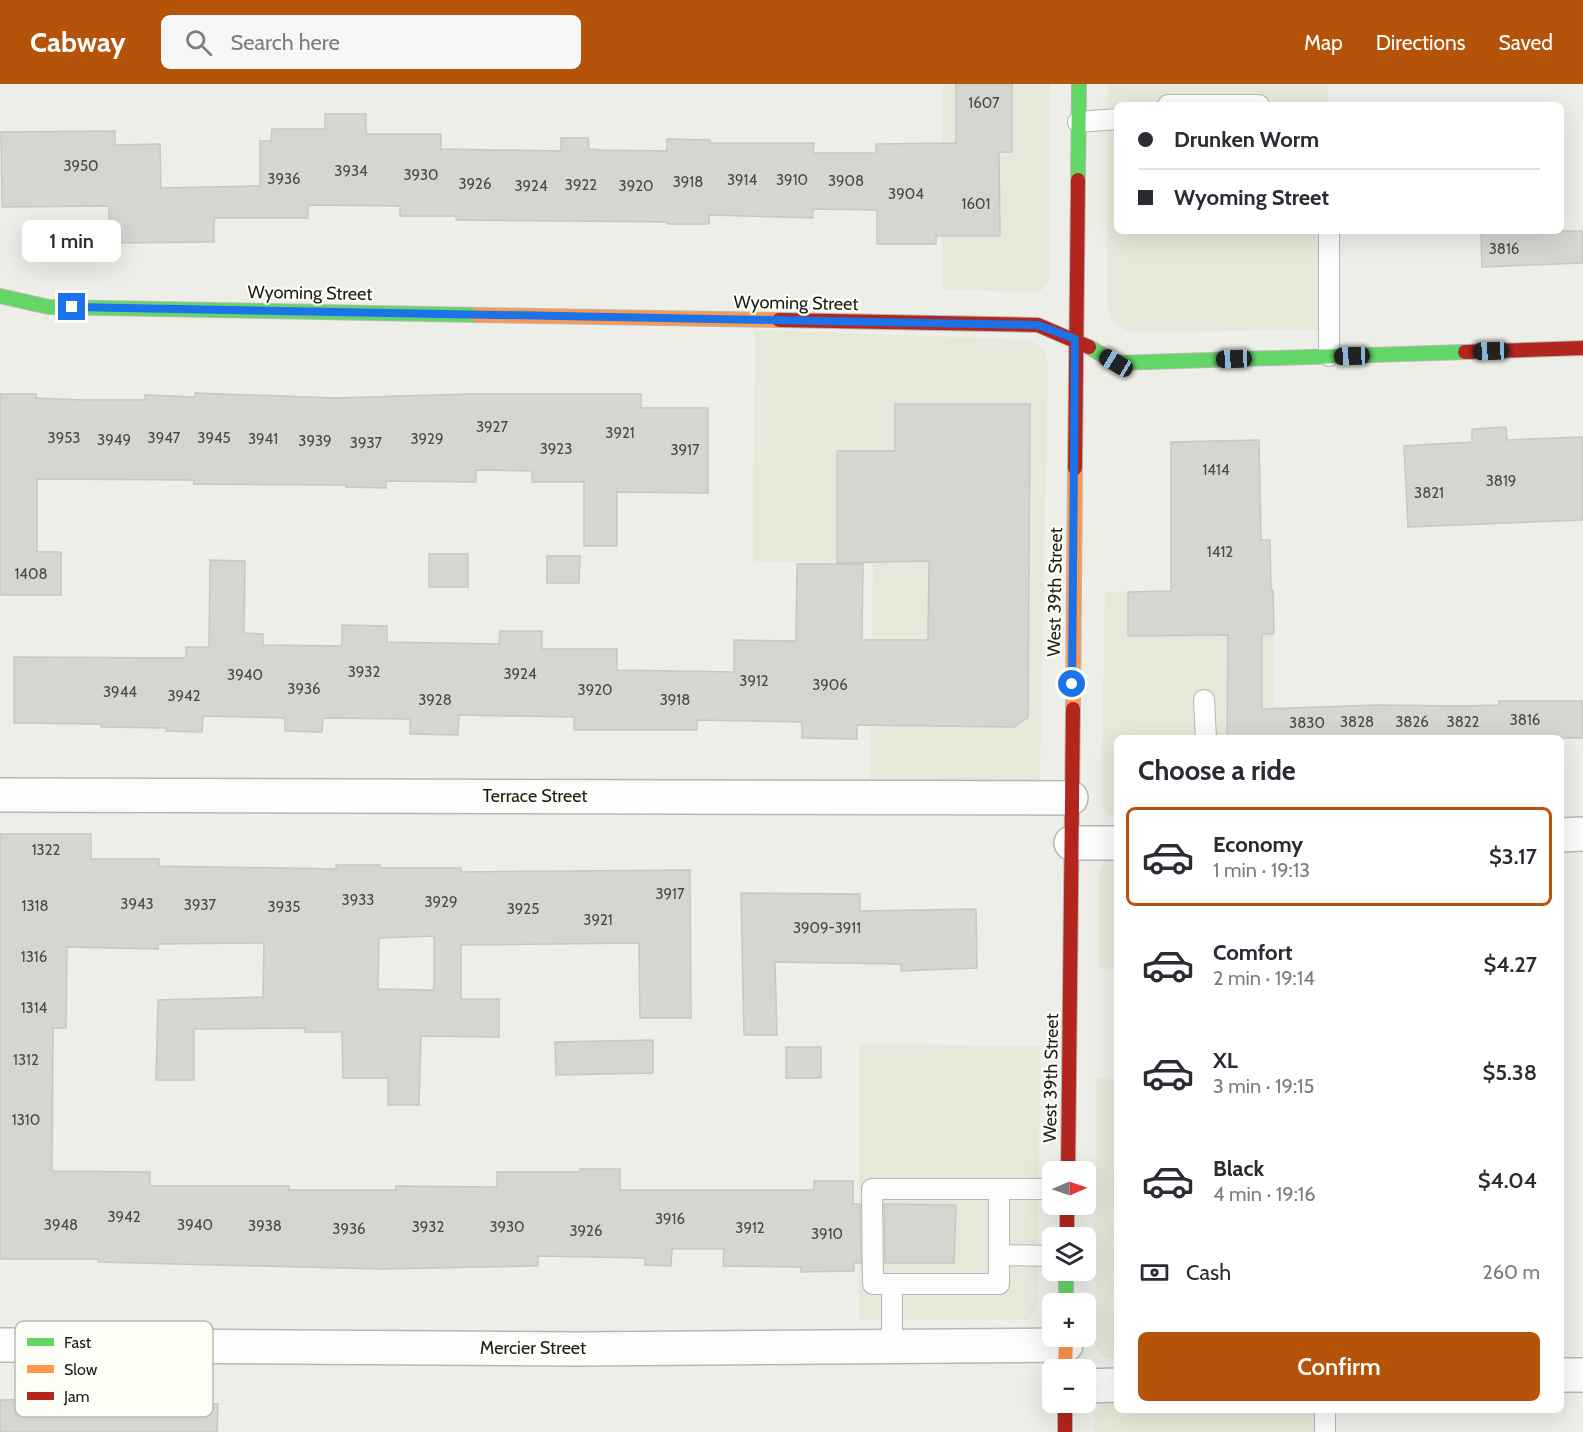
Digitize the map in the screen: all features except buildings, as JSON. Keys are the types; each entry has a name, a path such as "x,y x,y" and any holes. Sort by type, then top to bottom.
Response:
{"street":[{"name":"West 39th Street","path":"1068,1161 1079,84"},
{"name":"Wyoming Street","path":"0,296 49,306 1038,325 1075,339 1116,363 1583,348"},
{"name":"Terrace Street","path":"0,795 1071,798"},
{"path":"1564,835 1583,834"},
{"path":"1071,843 1114,843"},
{"name":"Mercier Street","path":"0,1345 15,1345"},
{"name":"Mercier Street","path":"213,1346 577,1349 892,1346 1066,1350"},
{"path":"1564,1375 1583,1375"},
{"path":"1096,1386 1114,1385"},
{"path":"1065,1413 1065,1432"}],"lane":[{"path":"1078,122 1114,119"},
{"path":"1329,234 1329,356"},
{"path":"1204,700 1206,735"},
{"path":"999,1189 999,1284 873,1284 872,1189 999,1189 1042,1189"},
{"path":"999,1255 1042,1256"},
{"path":"892,1285 892,1346"},
{"path":"1325,1413 1325,1432"}],"shaded area":[{"path":"943,84 1050,84 1049,280 1041,291 1035,293 942,289"},
{"path":"1108,84 1328,84 1328,102 1114,102 1114,234 1332,234 1335,330 1130,332 1112,324 1107,307"},
{"path":"755,330 1031,340 1043,349 1048,363 1040,780 1031,783 870,779 873,562 753,561"},
{"path":"1273,589 1274,735 1114,735 1114,816 1106,814 1101,806 1105,592"},
{"path":"1114,857 1114,969 1098,969 1099,872 1106,859"},
{"path":"859,1044 1040,1046 1038,1307 1029,1320 859,1320"},
{"path":"1096,1079 1114,1079 1114,1360 1105,1358 1095,1347"},
{"path":"1114,1402 1114,1413 1334,1413 1334,1432 1094,1432 1096,1412 1102,1404"}],"traffic: fast":[{"path":"1078,180 1079,84"},
{"path":"0,296 49,307 477,315"},
{"path":"1089,347 1116,363 1465,352"},
{"path":"1066,1281 1066,1293"}],"traffic: slow":[{"path":"477,315 779,320"},
{"path":"1073,709 1075,468"},
{"path":"1065,1359 1066,1347"}],"traffic: jam":[{"path":"1075,468 1078,180"},
{"path":"779,320 1038,325 1089,347"},
{"path":"1465,352 1583,348"},
{"path":"1068,1161 1073,709"},
{"path":"1067,1215 1067,1227"},
{"path":"1065,1413 1065,1432"}],"route":[{"path":"72,307 1038,325 1075,339 1072,684"}]}
